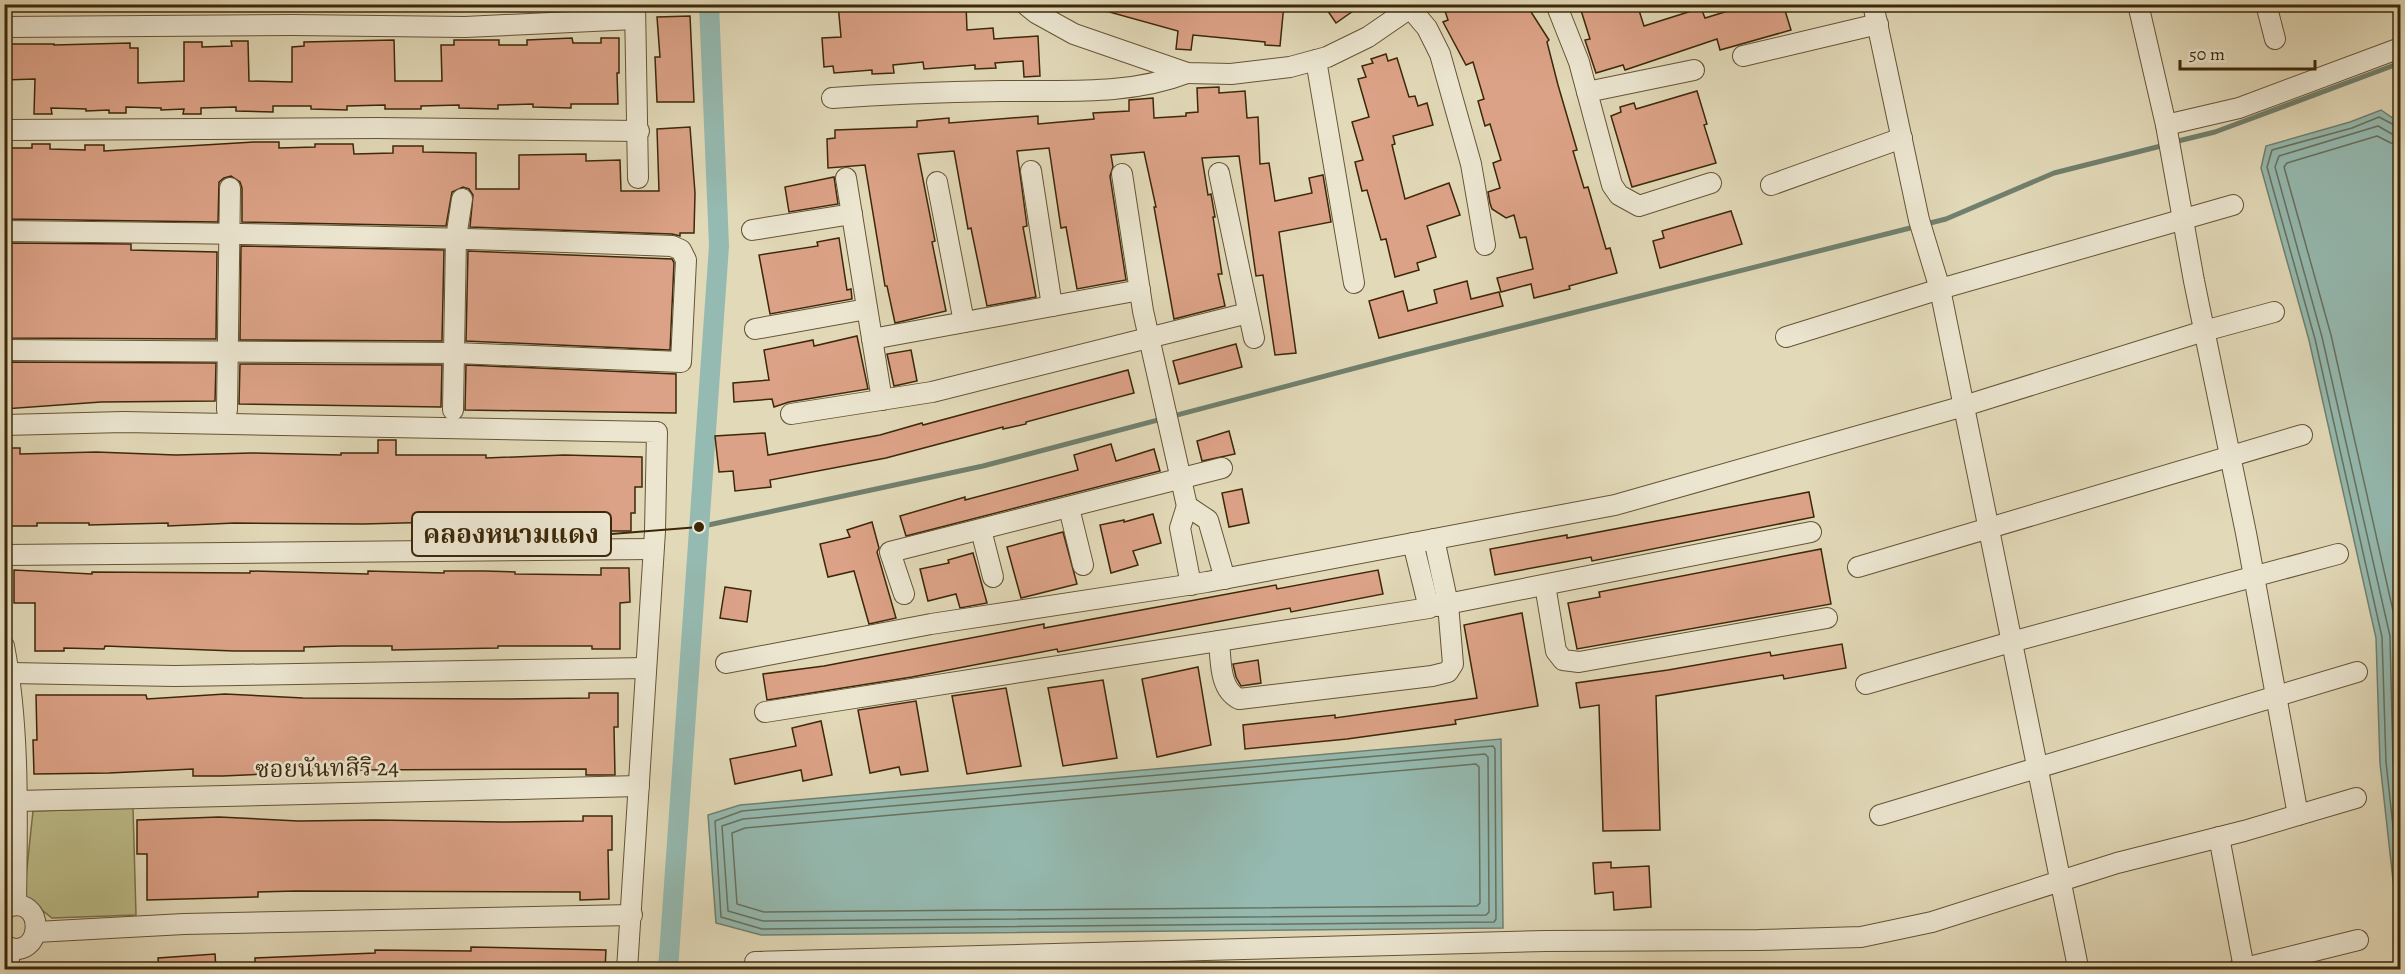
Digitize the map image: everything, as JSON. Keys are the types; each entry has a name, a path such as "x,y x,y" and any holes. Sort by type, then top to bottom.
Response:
{"street":[{"path":"1025,4 1036,13 1074,34 1187,73 1230,74 1290,67 1327,57 1368,37 1414,7 1440,54 1471,164 1485,245"},
{"path":"1556,4 1579,62 1612,184 1619,195 1639,206 1711,183"},
{"path":"1873,4 1921,227 1940,289 2078,967"},
{"path":"2138,4 2184,218 2298,815"},
{"path":"2266,4 2275,39"},
{"path":"4,27 292,25 465,27 635,12 639,131 638,178"},
{"path":"1743,56 1878,24"},
{"path":"2168,138 2239,108 2400,48"},
{"path":"1316,60 1354,283"},
{"path":"1587,92 1694,70"},
{"path":"832,98 905,93 1113,89 1157,83 1187,73"},
{"path":"4,130 377,128 639,131"},
{"path":"1771,184 1902,138"},
{"path":"1031,171 1052,306"},
{"path":"1219,173 1254,338"},
{"path":"1122,174 1140,290 1187,506 1180,528 1191,585"},
{"path":"846,178 882,400"},
{"path":"937,182 964,322"},
{"path":"227,410 230,188"},
{"path":"453,410 456,353 456,238 462,199"},
{"path":"1786,337 1940,289 2233,205"},
{"path":"752,230 852,214"},
{"path":"4,231 456,238 672,246 681,250 686,260 681,362 456,353 4,350"},
{"path":"872,339 1140,290"},
{"path":"755,329 867,309"},
{"path":"726,663 931,624 1225,579 1615,505 1964,406 2274,312"},
{"path":"791,414 932,392 1248,313"},
{"path":"4,425 124,422 657,432 653,549 627,969"},
{"path":"1858,567 2302,435"},
{"path":"904,594 890,552 1222,468"},
{"path":"1187,506 1208,520 1225,579"},
{"path":"1069,508 1083,565"},
{"path":"981,530 993,577"},
{"path":"765,712 1438,606 1811,532"},
{"path":"1434,539 1438,606"},
{"path":"1219,641 1227,688 1239,699 1432,676 1448,672 1453,664 1438,606 1413,543"},
{"path":"4,555 653,549"},
{"path":"1866,684 2011,642 2338,554"},
{"path":"1545,585 1556,651 1563,660 1579,662 1827,618"},
{"path":"7,969 8,947 22,948 28,944 36,932 37,924 30,911 10,906 11,802 6,661 175,676 646,668"},
{"path":"1880,815 2036,766 2357,672"},
{"name":"ซอยนันทสิริ 24","path":"11,802 639,786"},
{"path":"755,962 1545,941 1861,937 1932,922 2117,863 2356,798"},
{"path":"2219,837 2241,969 2358,940"},
{"path":"36,932 184,924 632,915"}],"green space":[{"path":"133,808 136,915 52,918 24,896 33,811"}],"water":[{"path":"2381,110 2400,123 2400,943 2380,763 2376,638 2309,340 2261,168 2266,146 2350,122"},
{"path":"1501,739 1503,928 761,935 716,923 708,815 740,805"},
{"path":"1855,964 1860,969 1611,969"}],"building":[{"path":"838,4 966,4 967,30 993,28 994,39 1038,36 1040,76 1024,77 1023,61 995,63 996,68 975,69 975,65 924,69 923,62 893,65 894,73 872,74 872,70 834,73 833,66 824,67 822,38 841,37"},
{"path":"1102,4 1284,4 1280,46 1265,45 1265,42 1193,35 1191,50 1176,49 1178,31 1102,10"},
{"path":"1323,4 1363,4 1336,23"},
{"path":"1459,4 1526,4 1549,40 1547,42 1577,150 1573,151 1584,188 1588,187 1606,249 1610,248 1617,273 1534,298 1531,284 1501,292 1497,278 1533,269 1526,237 1520,238 1514,215 1506,218 1492,209 1490,203 1488,192 1500,188 1493,163 1501,160 1490,124 1485,126 1478,101 1484,99 1473,62 1466,65 1443,22 1448,20 1445,11"},
{"path":"1579,4 1637,4 1644,26 1701,8 1705,18 1751,4 1783,4 1791,30 1720,50 1717,39 1625,70 1623,65 1596,73 1585,40 1590,39"},
{"path":"690,16 694,102 657,102 655,57 660,57 657,17"},
{"path":"572,38 573,43 601,43 601,38 619,38 618,104 571,104 571,108 533,107 533,104 498,105 498,109 459,108 459,105 421,106 421,109 385,109 385,105 347,106 347,110 311,109 311,106 273,106 273,112 236,111 236,107 201,108 201,114 183,114 184,109 161,110 161,108 126,107 126,113 109,113 109,110 51,108 52,114 34,114 35,79 4,80 4,44 130,43 130,48 138,48 138,83 184,81 184,42 202,42 202,47 232,46 231,41 248,41 249,81 292,82 292,47 304,46 304,42 394,40 395,81 442,81 441,45 454,45 454,40 499,40 499,45 527,45 527,40"},
{"path":"1386,54 1388,61 1397,58 1409,97 1415,96 1418,106 1427,103 1433,125 1393,136 1395,144 1392,145 1405,199 1449,183 1460,215 1427,226 1436,257 1417,263 1419,270 1395,277 1386,239 1381,240 1367,190 1362,191 1355,162 1363,160 1352,122 1369,117 1358,79 1366,77 1362,66 1373,63 1371,59"},
{"path":"1219,87 1219,93 1245,91 1247,118 1258,117 1260,164 1269,163 1275,201 1312,193 1309,178 1323,175 1331,222 1279,232 1296,353 1275,355 1263,275 1256,276 1239,156 1202,158 1208,195 1211,194 1215,217 1213,217 1222,274 1218,274 1225,306 1174,319 1154,207 1156,207 1144,152 1111,155 1113,167 1110,176 1126,280 1077,289 1066,227 1061,228 1049,148 1017,151 1027,226 1023,227 1036,297 987,306 971,228 968,229 954,151 918,154 946,311 895,323 887,286 885,286 865,165 828,168 827,139 835,138 835,130 917,127 917,121 949,118 949,123 1038,116 1038,124 1094,119 1093,113 1129,111 1129,100 1153,98 1154,118 1186,116 1186,113 1198,112 1197,88"},
{"path":"1697,91 1707,124 1704,125 1716,163 1632,187 1611,116 1621,112 1620,107 1634,103 1636,109"},
{"path":"690,127 695,193 694,233 680,233 680,236 470,227 473,195 469,189 463,187 452,192 446,226 242,222 242,188 240,182 231,176 219,182 218,222 4,219 4,152 9,152 11,148 32,148 32,144 50,144 50,149 85,150 85,145 104,145 104,151 254,142 279,142 279,148 315,147 315,144 353,144 354,154 393,153 393,146 423,146 423,152 476,153 476,189 519,189 519,155 586,154 586,161 620,160 621,191 659,191 657,129"},
{"path":"834,177 838,204 789,212 785,187"},
{"path":"1731,211 1742,244 1660,268 1653,241 1664,238 1662,231"},
{"path":"839,238 847,290 851,289 852,299 770,314 759,255 818,246 817,242"},
{"path":"4,243 131,244 131,250 217,252 216,339 4,338"},
{"path":"241,246 444,250 442,341 240,340"},
{"path":"468,251 672,259 674,263 670,350 466,341"},
{"path":"1467,281 1471,299 1499,292 1503,306 1379,338 1369,301 1403,291 1408,311 1437,303 1434,290"},
{"path":"857,336 868,389 789,402 774,407 772,399 734,402 733,383 769,380 764,350 813,340 814,346"},
{"path":"1236,344 1242,367 1179,384 1173,361"},
{"path":"911,350 917,381 894,386 887,354"},
{"path":"4,362 216,363 215,401 101,402 4,409"},
{"path":"240,364 442,365 441,407 239,404"},
{"path":"466,365 676,374 676,413 465,410"},
{"path":"1128,370 1134,393 1026,422 1026,424 1003,429 1003,427 886,458 770,480 771,487 735,491 733,471 719,472 715,436 765,433 768,455 880,435 922,423 923,425"},
{"path":"1229,431 1235,454 1202,461 1197,441"},
{"path":"378,440 396,440 396,455 486,455 486,458 564,455 642,457 642,487 635,487 635,513 631,513 631,531 602,531 602,525 480,525 480,523 441,524 441,522 235,523 168,526 168,523 89,525 89,523 37,523 37,526 6,526 4,448 20,448 20,454 96,452 176,455 251,453 341,455 341,453 378,453"},
{"path":"1111,444 1116,461 1154,449 1160,471 906,536 900,516 965,497 965,500 1078,470 1074,455"},
{"path":"1242,489 1249,523 1229,527 1222,493"},
{"path":"1809,492 1814,517 1592,561 1591,557 1495,575 1490,549 1567,535 1567,538"},
{"path":"1153,514 1161,543 1133,551 1138,565 1111,573 1100,525 1124,520 1124,522"},
{"path":"872,522 879,548 877,552 896,618 869,624 854,571 828,577 820,544 850,537 847,530"},
{"path":"1063,532 1077,584 1021,598 1007,547"},
{"path":"1821,549 1831,604 1577,649 1568,603 1600,597 1599,592"},
{"path":"973,553 987,603 960,608 956,594 928,601 920,569 949,563 948,560"},
{"path":"601,568 629,568 630,602 620,603 620,649 592,649 592,646 498,646 498,648 392,650 392,646 341,646 304,647 304,651 234,651 105,646 104,649 64,648 64,651 35,651 35,603 14,603 14,570 92,574 92,572 250,573 250,571 368,574 368,571 444,573 444,571 485,571 515,572 515,574 601,575"},
{"path":"1378,570 1383,594 1291,612 1290,608 1058,652 1057,649 912,677 767,700 763,674 824,666 1044,624 1044,628 1276,585 1277,589"},
{"path":"725,587 751,591 747,622 720,618"},
{"path":"1522,613 1538,706 1455,720 1456,724 1347,739 1245,749 1243,725 1335,715 1335,718 1477,698 1464,625"},
{"path":"1842,644 1846,668 1784,679 1783,675 1656,696 1660,830 1603,831 1599,705 1580,708 1576,683 1770,652 1771,656"},
{"path":"1258,660 1261,683 1241,686 1233,664"},
{"path":"1198,667 1211,745 1157,757 1142,679"},
{"path":"1103,680 1117,758 1063,766 1048,688"},
{"path":"1006,688 1021,766 967,774 952,696"},
{"path":"589,693 618,693 618,727 614,727 615,775 586,775 586,769 352,770 352,768 264,769 264,774 223,776 193,776 193,769 34,774 33,740 37,740 36,695 146,695 147,699 225,694 303,698 508,699 589,698"},
{"path":"916,701 928,771 901,775 899,767 870,773 858,710"},
{"path":"821,721 832,775 803,781 801,770 735,784 730,759 796,746 792,728"},
{"path":"583,816 612,816 612,850 608,850 609,899 580,900 580,892 296,891 258,892 258,897 147,900 147,854 137,854 137,820 219,817 298,821 502,822 583,821"},
{"path":"1611,862 1611,868 1649,866 1651,907 1614,910 1613,892 1595,894 1593,863"},
{"path":"471,947 606,950 605,969 255,969 255,958 375,953 375,950 471,951"},
{"path":"215,954 216,969 159,969 158,958"}],"waterway":[{"path":"668,970 719,246 709,4"},
{"path":"2174,142 2215,132 2400,63"},
{"path":"699,527 983,466 1405,355 1946,219 2054,173 2165,145"}],"place":[{"name":"คลองหนามแดง","path":"699,527"}]}
